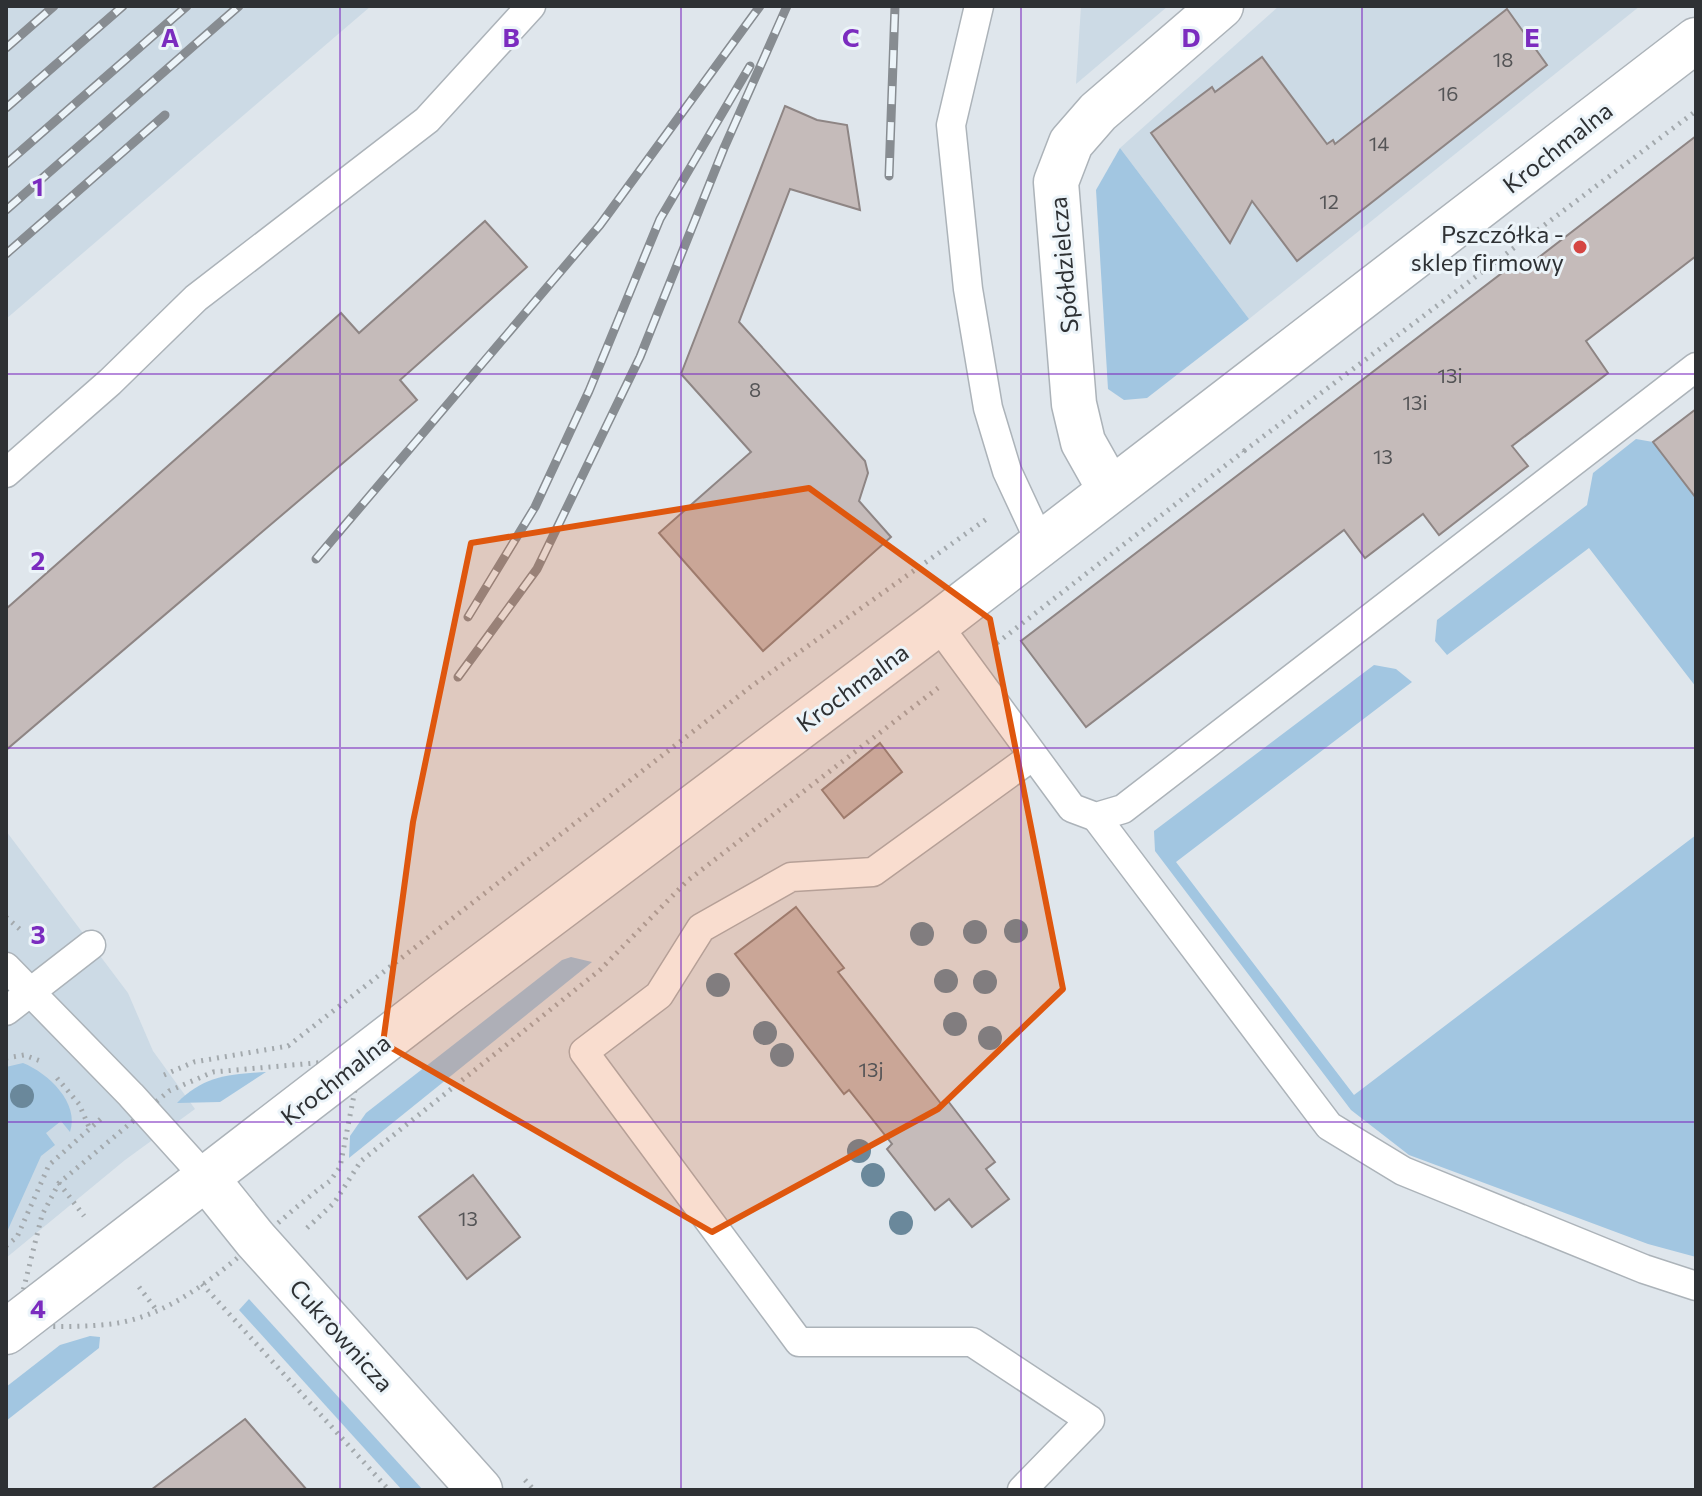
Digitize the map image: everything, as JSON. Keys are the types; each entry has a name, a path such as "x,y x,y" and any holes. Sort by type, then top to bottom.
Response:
{"street":[{"name":"Spółdzielcza","path":"1110,490 1083,442 1074,404 1056,182 1071,143 1098,112 1221,6"},
{"name":"Krochmalna","path":"6,1332 937,624 1696,40"},
{"name":"Cukrownicza","path":"206,1178 255,1239 480,1490"}],"lane":[{"path":"6,473 110,382 196,298 427,120 531,6"},
{"path":"979,6 951,125 968,289 988,408 1007,471 1041,544"},
{"path":"1096,817 1123,809 1696,367"},
{"path":"937,624 1072,808 1096,817 1329,1126 1403,1171 1644,1269 1696,1286"},
{"path":"1022,1490 1090,1420 972,1342 799,1342 584,1052 659,995 701,928 791,877 873,872 1033,756"},
{"path":"6,1011 91,945"},
{"path":"6,967 131,1095 206,1178"}],"path":[{"path":"307,1227 334,1203 361,1161 600,970 687,881 1244,451 1696,111"},
{"path":"1210,414 1244,451"},
{"path":"6,1246 17,1237 49,1165 89,1127 131,1095 150,1081 194,1062 288,1046 753,685 1018,494"},
{"path":"6,1058 24,1055 43,1062 79,1104 89,1127"},
{"path":"202,1284 389,1490"}],"highlighted area":[{"path":"809,488 990,619 1063,989 938,1109 712,1232 383,1043 413,822 471,543"}],"shaded area":[{"path":"6,6 371,6 6,319"},
{"path":"1081,6 1168,6 1076,84"},
{"path":"1279,6 1640,6 1249,319 1120,148"},
{"path":"1120,148 1249,319 1147,398 1124,400 1108,389 1096,190"},
{"path":"1636,439 1653,442 1696,496 1696,687 1589,548 1447,655 1435,641 1437,620 1587,505 1593,473"},
{"path":"1374,665 1396,669 1412,682 1176,862 1354,1095 1696,835 1696,1257 1648,1244 1409,1155 1351,1110 1155,851 1154,831"},
{"path":"6,831 128,993 153,1051 195,1109 125,1160 6,1258"},
{"path":"571,957 592,962 349,1158 350,1136 366,1113 562,960"},
{"path":"23,1063 60,1090 72,1121 70,1132 61,1121 46,1133 55,1145 41,1156 6,1234 6,1067"},
{"path":"266,1072 220,1102 177,1103 197,1087 218,1078"},
{"path":"249,1299 423,1490 402,1490 239,1310"},
{"path":"90,1336 100,1337 99,1348 6,1421 6,1387 60,1345"}],"building":[{"path":"1507,9 1547,65 1297,261 1252,201 1230,243 1151,133 1212,87 1215,92 1262,57 1327,144 1333,140 1335,144"},
{"path":"785,106 817,120 847,125 860,210 790,189 739,322 865,461 868,473 859,501 891,537 763,651 659,533 751,452 681,374"},
{"path":"1696,136 1696,256 1586,341 1608,373 1512,446 1528,466 1439,535 1423,514 1365,558 1344,530 1086,727 1021,641 1519,260 1525,268"},
{"path":"485,221 527,267 400,380 417,400 6,750 6,609 341,313 359,333"},
{"path":"1696,409 1696,498 1653,442"},
{"path":"880,743 902,772 844,818 822,790"},
{"path":"796,907 844,968 838,972 942,1105 948,1101 995,1162 986,1169 1009,1199 972,1227 949,1199 935,1210 887,1149 892,1144 849,1090 844,1094 735,954"},
{"path":"473,1175 520,1237 467,1279 419,1217"},
{"path":"245,1419 307,1490 151,1490"}],"railway":[{"path":"6,48 54,6"},
{"path":"6,108 123,6"},
{"path":"6,164 187,6"},
{"path":"6,210 239,6"},
{"path":"316,559 600,225 760,6"},
{"path":"458,677 537,569 640,357 724,148 787,6"},
{"path":"889,176 895,6"},
{"path":"468,617 535,507 589,391 660,219 750,66"},
{"path":"6,254 165,115"}],"place":[{"name":"Pszczółka - sklep firmowy","path":"1580,247"}]}
